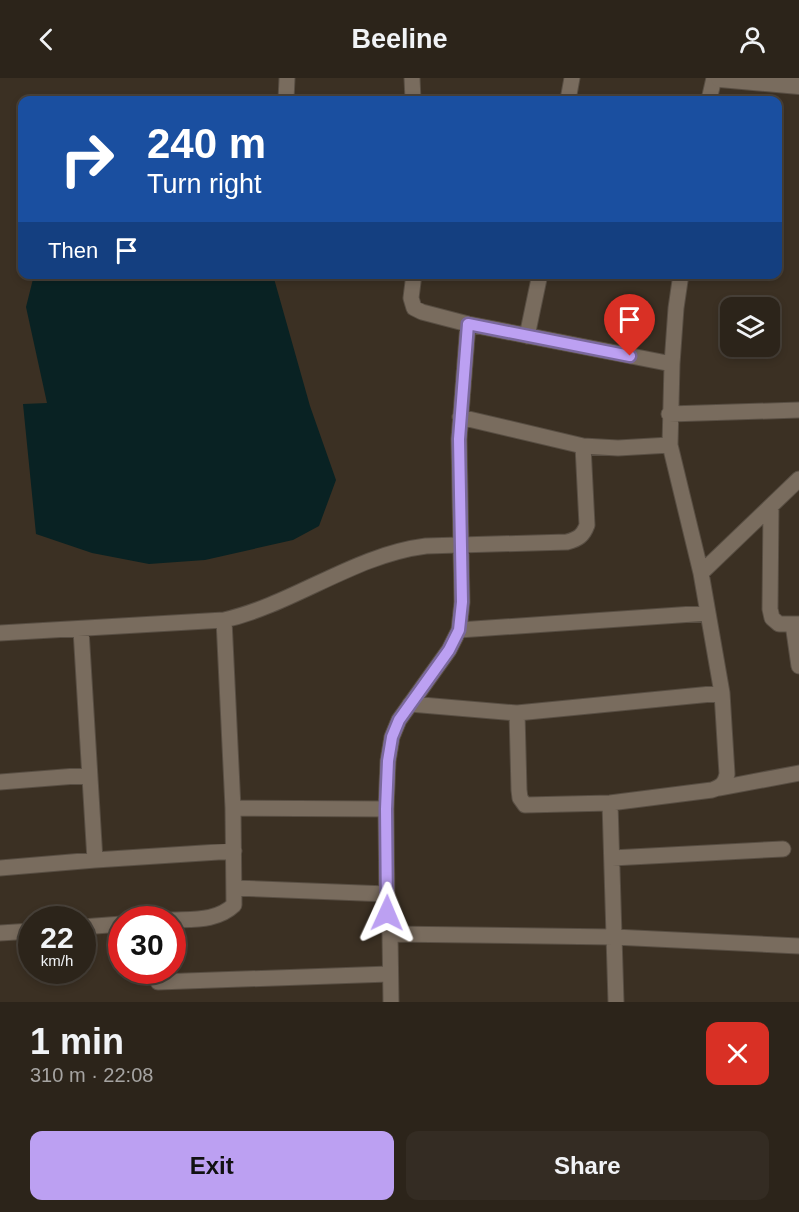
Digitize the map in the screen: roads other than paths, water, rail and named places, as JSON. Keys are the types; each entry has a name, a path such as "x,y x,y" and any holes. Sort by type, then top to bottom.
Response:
{"street":[{"path":"286,96 287,78"},
{"path":"412,78 413,96"},
{"path":"569,96 572,78"},
{"path":"710,96 714,78"},
{"path":"720,78 799,82"},
{"path":"413,279 411,298 414,308 422,312 468,324 672,364"},
{"path":"527,336 537,279"},
{"path":"680,279 672,364 670,445 701,573 722,693 727,774 720,788"},
{"path":"391,1002 390,934 387,913 388,761 392,737 410,704 449,650 459,630 462,602 458,461 468,324"},
{"path":"669,414 799,410"},
{"path":"460,417 583,446 618,448 670,445"},
{"path":"0,633 224,620 248,614 385,555 406,549 426,546 461,547 577,540 588,525 583,446"},
{"path":"701,573 799,478"},
{"path":"771,506 770,609 772,618 778,624 796,624 799,666"},
{"path":"459,630 708,613"},
{"path":"186,919 225,914 234,905 233,808 224,620"},
{"path":"81,630 95,860"},
{"path":"410,704 517,713 722,693"},
{"path":"517,713 519,790 520,798 525,805 610,803 712,790 799,773"},
{"path":"0,782 89,775"},
{"path":"610,803 616,1002"},
{"path":"233,808 386,809"},
{"path":"612,858 783,849"},
{"path":"0,868 234,851"},
{"path":"234,888 387,894"},
{"path":"0,933 18,932"},
{"path":"390,934 614,937 799,946"},
{"path":"186,981 389,974"}],"water":[{"path":"33,279 274,279 310,406 336,480 319,526 293,540 205,560 149,564 92,553 36,534 23,404 47,403 26,307"}]}
